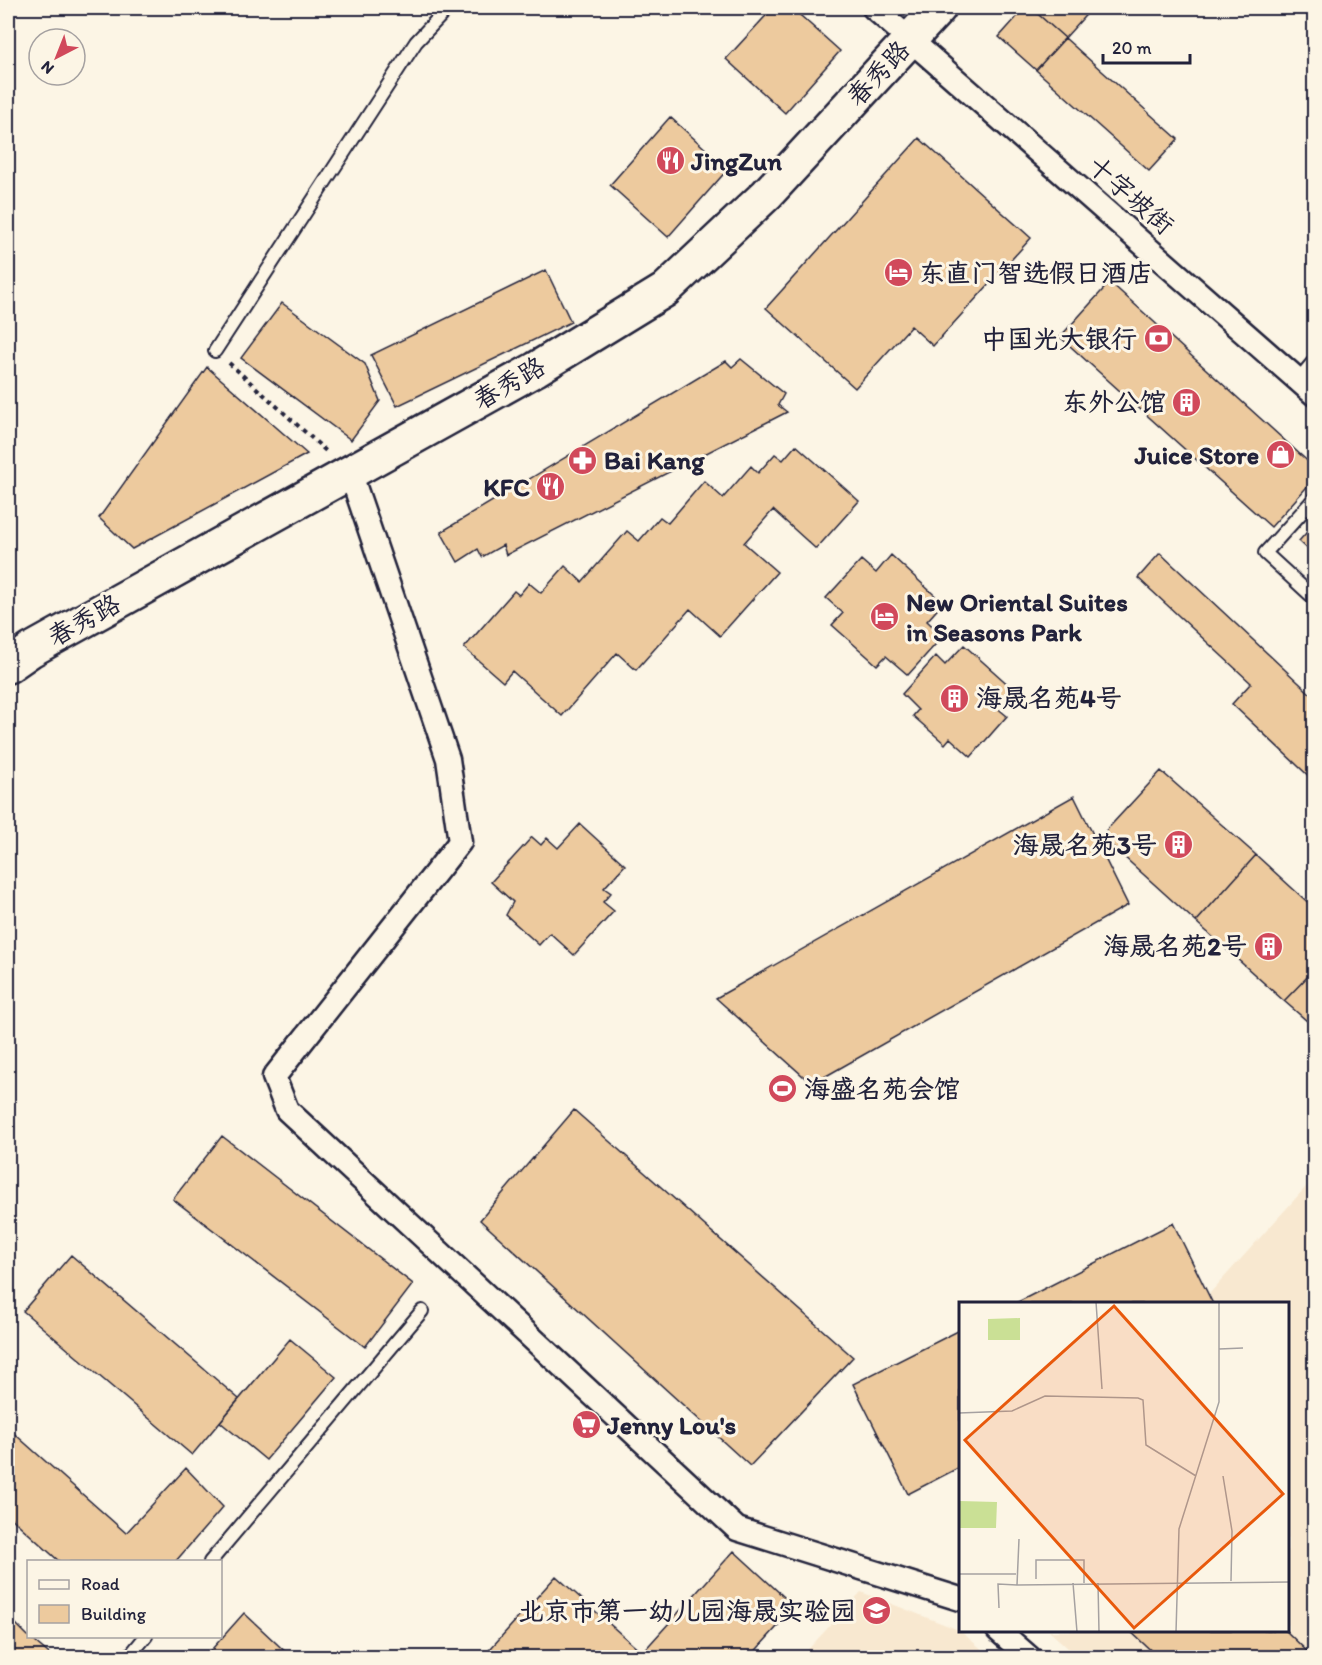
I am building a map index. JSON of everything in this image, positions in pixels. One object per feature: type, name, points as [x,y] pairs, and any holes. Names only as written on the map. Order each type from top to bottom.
[{"type":"street","name":"十字坡街","points":[[874,8],[1306,387]]},
{"type":"street","name":"春秀路","points":[[8,666],[31,650],[536,369],[665,290],[767,194],[939,8]]},
{"type":"street","points":[[350,472],[448,759],[460,842],[274,1077],[287,1110],[737,1529],[959,1599]]},
{"type":"street","points":[[1000,1632],[1030,1658]]},
{"type":"lane","points":[[215,351],[416,42],[448,8]]},
{"type":"lane","points":[[1306,387],[1314,361]]},
{"type":"lane","points":[[1314,499],[1265,553],[1314,598]]},
{"type":"lane","points":[[212,1560],[422,1311]]},
{"type":"lane","points":[[128,1658],[144,1638]]},
{"type":"path","points":[[215,351],[350,472]]},
{"type":"shaded area","points":[[1314,1178],[1314,1657],[1078,1657],[1050,1632],[1289,1632],[1289,1302],[1202,1302]]},
{"type":"shaded area","name":"北京市第一幼儿园海晟实验园","points":[[861,1592],[959,1630],[991,1657],[801,1657]]},
{"type":"building","points":[[773,8],[792,8],[840,51],[785,113],[726,59]]},
{"type":"building","points":[[1025,8],[1031,8],[1065,38],[1036,70],[999,37]]},
{"type":"building","points":[[1031,8],[1092,8],[1065,38]]},
{"type":"building","points":[[1065,38],[1178,139],[1149,171],[1036,70]]},
{"type":"building","points":[[670,117],[728,169],[668,237],[610,185]]},
{"type":"building","name":"东直门智选假日酒店","points":[[919,138],[1031,238],[933,346],[911,326],[855,388],[766,308]]},
{"type":"building","points":[[546,270],[571,322],[397,406],[371,355]]},
{"type":"building","name":"东外公馆","points":[[1110,282],[1314,467],[1314,479],[1271,527],[1060,337]]},
{"type":"building","points":[[282,303],[365,364],[380,401],[351,440],[241,358]]},
{"type":"building","points":[[741,359],[784,394],[778,405],[787,412],[506,555],[503,545],[482,557],[478,549],[458,562],[441,532],[726,361],[732,367]]},
{"type":"building","points":[[207,367],[307,454],[132,549],[99,518]]},
{"type":"building","points":[[796,445],[859,501],[816,549],[773,510],[744,543],[777,572],[720,636],[690,609],[636,670],[617,653],[562,716],[512,671],[503,682],[464,648],[514,591],[519,595],[529,583],[541,593],[565,566],[582,582],[627,531],[639,541],[660,517],[668,523],[704,481],[723,498],[751,466],[758,473],[775,454],[783,460]]},
{"type":"building","points":[[1314,524],[1314,555],[1299,541]]},
{"type":"building","points":[[1160,553],[1314,697],[1314,781],[1232,704],[1251,683],[1138,578]]},
{"type":"building","name":"New Oriental Suites in Seasons Park","points":[[891,555],[943,603],[927,621],[943,636],[908,675],[886,656],[877,665],[832,625],[843,613],[826,598],[861,560],[876,573]]},
{"type":"building","name":"海晟名苑4号","points":[[964,645],[1012,688],[996,707],[1007,716],[971,757],[950,738],[945,744],[913,716],[918,710],[902,694],[936,656],[945,665]]},
{"type":"building","name":"海晟名苑3号","points":[[1161,771],[1256,855],[1196,922],[1101,836]]},
{"type":"building","points":[[1074,796],[1128,905],[812,1084],[716,998]]},
{"type":"building","points":[[580,824],[625,865],[604,888],[611,893],[603,902],[614,911],[574,955],[550,933],[539,945],[506,915],[513,902],[491,882],[532,837],[541,845],[547,838],[558,848]]},
{"type":"building","name":"海晟名苑2号","points":[[1256,855],[1314,908],[1314,970],[1284,1001],[1196,922]]},
{"type":"building","points":[[1314,970],[1314,1027],[1284,1001]]},
{"type":"building","points":[[574,1110],[853,1357],[750,1466],[480,1220]]},
{"type":"building","points":[[222,1136],[413,1284],[365,1347],[173,1199]]},
{"type":"building","points":[[1173,1223],[1212,1302],[1018,1302]]},
{"type":"building","points":[[71,1255],[239,1399],[192,1455],[23,1311]]},
{"type":"building","points":[[959,1331],[959,1468],[908,1494],[853,1384]]},
{"type":"building","points":[[290,1339],[336,1377],[266,1460],[220,1422]]},
{"type":"building","points":[[8,1428],[126,1533],[186,1468],[223,1507],[177,1560],[58,1560],[8,1515]]},
{"type":"building","points":[[734,1551],[795,1607],[749,1658],[482,1658],[556,1576],[642,1653]]},
{"type":"building","points":[[244,1613],[292,1658],[204,1658]]},
{"type":"building","points":[[8,1616],[27,1635],[27,1638],[30,1638],[54,1658],[8,1658]]},
{"type":"building","points":[[1131,1632],[1287,1632],[1314,1658],[1159,1658]]},
{"type":"place","name":"JingZun","points":[[670,161]]},
{"type":"place","name":"东直门智选假日酒店","points":[[898,273]]},
{"type":"place","name":"中国光大银行","points":[[1158,339]]},
{"type":"place","name":"东外公馆","points":[[1187,402]]},
{"type":"place","name":"Juice Store","points":[[1280,455]]},
{"type":"place","name":"Bai Kang","points":[[583,460]]},
{"type":"place","name":"KFC","points":[[551,487]]},
{"type":"place","name":"New Oriental Suites in Seasons Park","points":[[885,617]]},
{"type":"place","name":"海晟名苑4号","points":[[955,698]]},
{"type":"place","name":"海晟名苑3号","points":[[1178,845]]},
{"type":"place","name":"海晟名苑2号","points":[[1268,946]]},
{"type":"place","name":"海盛名苑会馆","points":[[783,1089]]},
{"type":"place","name":"Jenny Lou's","points":[[586,1425]]},
{"type":"place","name":"北京市第一幼儿园海晟实验园","points":[[877,1611]]}]
